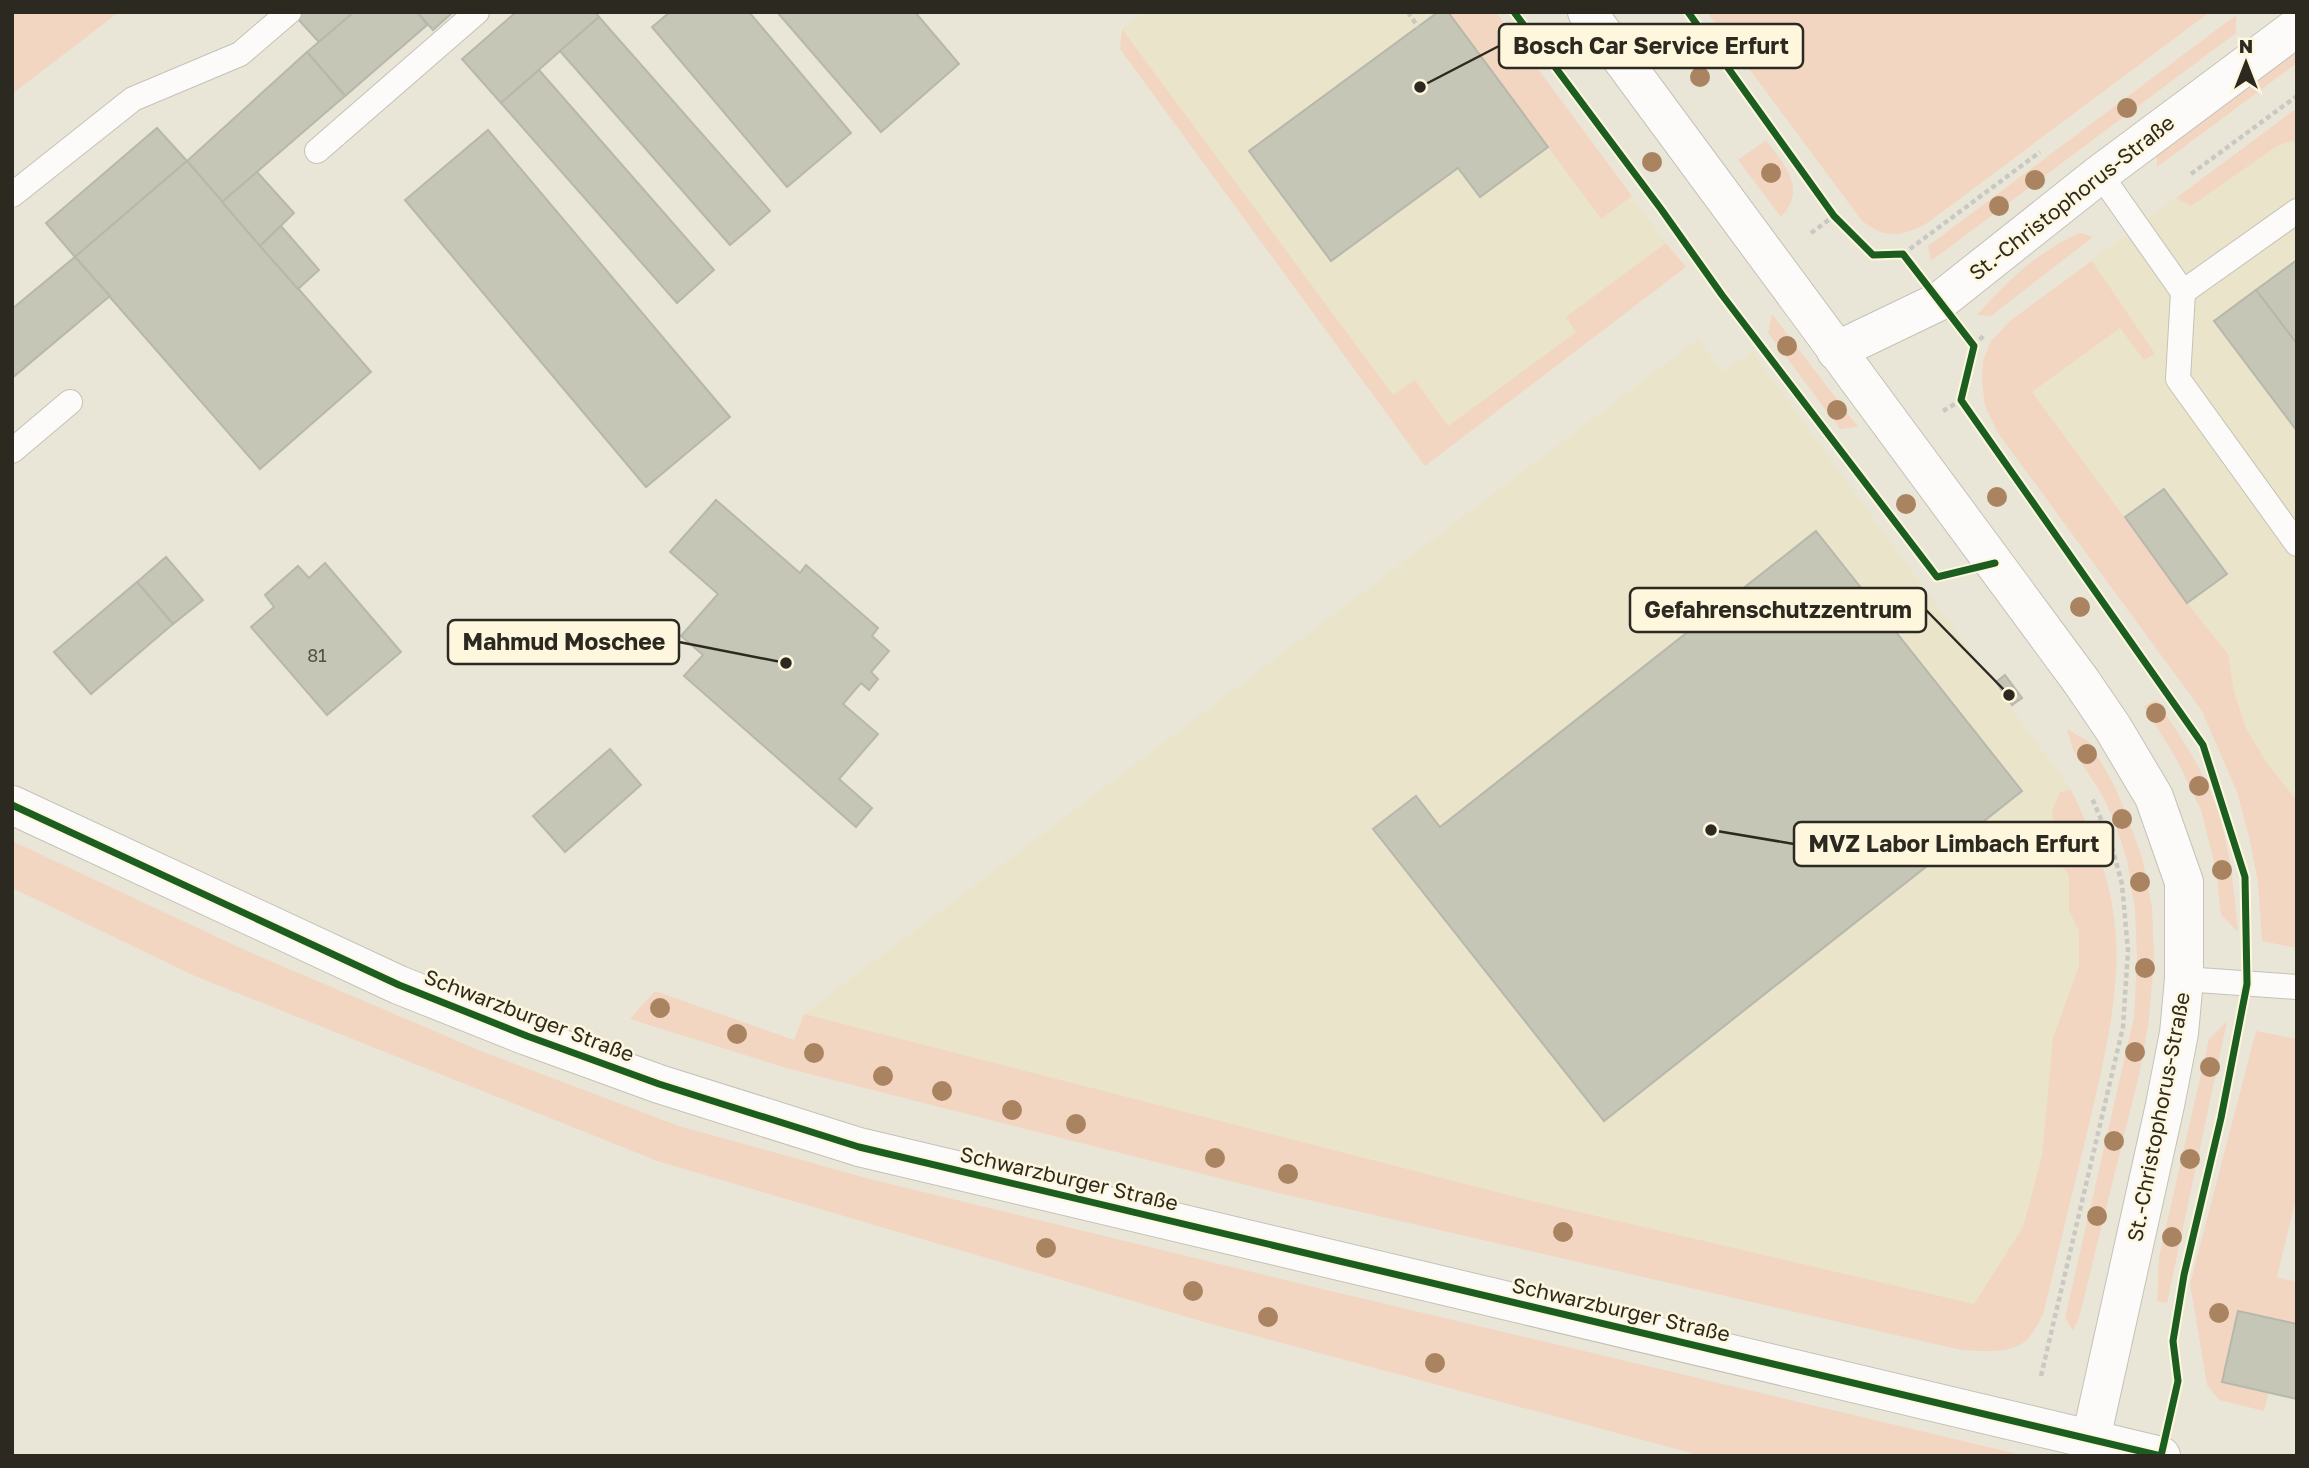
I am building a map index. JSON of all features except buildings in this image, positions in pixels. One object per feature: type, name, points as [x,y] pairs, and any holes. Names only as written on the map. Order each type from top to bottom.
[{"type":"street","name":"St.-Christophorus-Straße","points":[[1587,12],[2081,681],[2154,797],[2184,882],[2184,979],[2179,1033],[2090,1448]]},
{"type":"street","name":"St.-Christophorus-Straße","points":[[1836,351],[1940,301],[2100,174],[2297,27]]},
{"type":"street","name":"Schwarzburger Straße","points":[[12,805],[412,990],[659,1084],[847,1143],[2030,1425],[2090,1448],[2161,1456]]},
{"type":"lane","points":[[12,195],[133,99],[240,54],[289,12]]},
{"type":"lane","points":[[317,151],[477,12]]},
{"type":"lane","points":[[2100,174],[2183,292],[2178,379],[2297,544]]},
{"type":"lane","points":[[2183,292],[2297,211]]},
{"type":"lane","points":[[12,451],[70,402]]},
{"type":"lane","points":[[2184,979],[2297,987]]},
{"type":"path","points":[[1408,12],[1418,27]]},
{"type":"path","points":[[2030,1425],[2123,1027],[2128,951],[2122,884],[2111,844],[2086,788]]},
{"type":"shaded area","points":[[12,12],[119,12],[12,94]]},
{"type":"shaded area","points":[[1144,12],[1448,12],[1600,219],[1632,196],[1666,243],[1567,317],[1577,331],[1448,426],[1415,380],[1393,396],[1122,29]]},
{"type":"shaded area","points":[[1448,12],[1496,12],[1632,196],[1601,219]]},
{"type":"shaded area","points":[[1707,12],[2210,12],[1926,224],[1908,232],[1893,234],[1878,231],[1862,221]]},
{"type":"shaded area","points":[[2236,15],[2236,33],[1931,261],[1928,246]]},
{"type":"shaded area","points":[[1122,29],[1393,395],[1415,380],[1448,426],[1576,332],[1566,317],[1666,243],[1686,267],[1425,466],[1120,49]]},
{"type":"shaded area","points":[[2297,43],[2297,63],[2157,167],[2157,145]]},
{"type":"shaded area","points":[[2297,108],[2297,891],[2282,817],[1998,433],[1985,406],[1982,382],[1983,361],[1991,341],[2011,320]]},
{"type":"shaded area","points":[[2297,108],[2297,143],[2291,141],[2277,146],[2191,206],[2176,198]]},
{"type":"shaded area","points":[[1766,140],[1786,168],[1793,187],[1789,207],[1781,217],[1738,160]]},
{"type":"shaded area","points":[[2080,233],[2093,237],[1991,316],[1977,315],[2024,268],[2051,248]]},
{"type":"shaded area","points":[[2092,261],[2155,354],[2144,360],[2120,328],[2032,392],[2187,603],[2228,654],[2234,692],[2246,728],[2266,762],[2297,801],[2297,948],[2262,941],[2258,882],[2249,837],[2237,792],[2202,711],[1998,433],[1985,406],[1983,361],[1991,341],[2011,320]]},
{"type":"shaded area","points":[[1772,314],[1858,427],[1840,429],[1768,333]]},
{"type":"shaded area","points":[[1698,339],[1724,372],[1752,351],[2071,790],[2060,792],[2058,861],[2070,875],[2069,911],[2079,931],[2079,966],[2053,1038],[2042,1156],[2023,1227],[1974,1304],[1528,1200],[804,1014]]},
{"type":"shaded area","points":[[2156,700],[2197,764],[2218,811],[2231,871],[2238,932],[2221,915],[2216,871],[2201,810],[2177,760],[2144,706]]},
{"type":"shaded area","points":[[2067,729],[2089,742],[2114,785],[2127,816],[2142,857],[2152,907],[2154,959],[2149,1019],[2140,1071],[2079,1318],[2073,1331],[2065,1318],[2134,1017],[2137,960],[2135,909],[2127,860],[2115,822],[2101,793],[2073,750]]},
{"type":"shaded area","points":[[2071,790],[2093,839],[2113,909],[2116,978],[2113,1004],[2099,1083],[2043,1315],[2023,1343],[2001,1350],[1961,1350],[1278,1193],[786,1068],[630,1019],[655,991],[794,1040],[804,1014],[1528,1200],[1974,1304],[2023,1227],[2042,1156],[2053,1038],[2079,966],[2079,931],[2069,911],[2069,875],[2058,861],[2052,810],[2060,792]]},
{"type":"shaded area","points":[[12,841],[247,951],[481,1051],[679,1126],[870,1179],[2026,1456],[1702,1456],[1204,1322],[660,1162],[195,976],[12,888]]},
{"type":"shaded area","points":[[2227,1021],[2167,1303],[2157,1301],[2159,1257],[2209,1039]]},
{"type":"shaded area","points":[[2256,1031],[2297,1039],[2297,1194],[2277,1277],[2297,1282],[2297,1324],[2238,1311],[2222,1381],[2269,1392],[2264,1411],[2219,1400],[2207,1385],[2190,1284]]},
{"type":"cycle path","points":[[1514,12],[1722,295],[1937,577],[1995,563]]},
{"type":"cycle path","points":[[12,805],[399,985],[527,1036],[659,1084],[859,1147],[2161,1456],[2178,1381],[2173,1341],[2184,1275],[2221,1118],[2247,984],[2245,877],[2203,745],[1961,400],[1974,346],[1903,254],[1873,255],[1834,216],[1688,12]]},
{"type":"place","name":"Bosch Car Service Erfurt","points":[[1420,87]]},
{"type":"place","name":"Mahmud Moschee","points":[[786,663]]},
{"type":"place","name":"Gefahrenschutzzentrum","points":[[2009,695]]},
{"type":"place","name":"MVZ Labor Limbach Erfurt","points":[[1711,830]]}]
